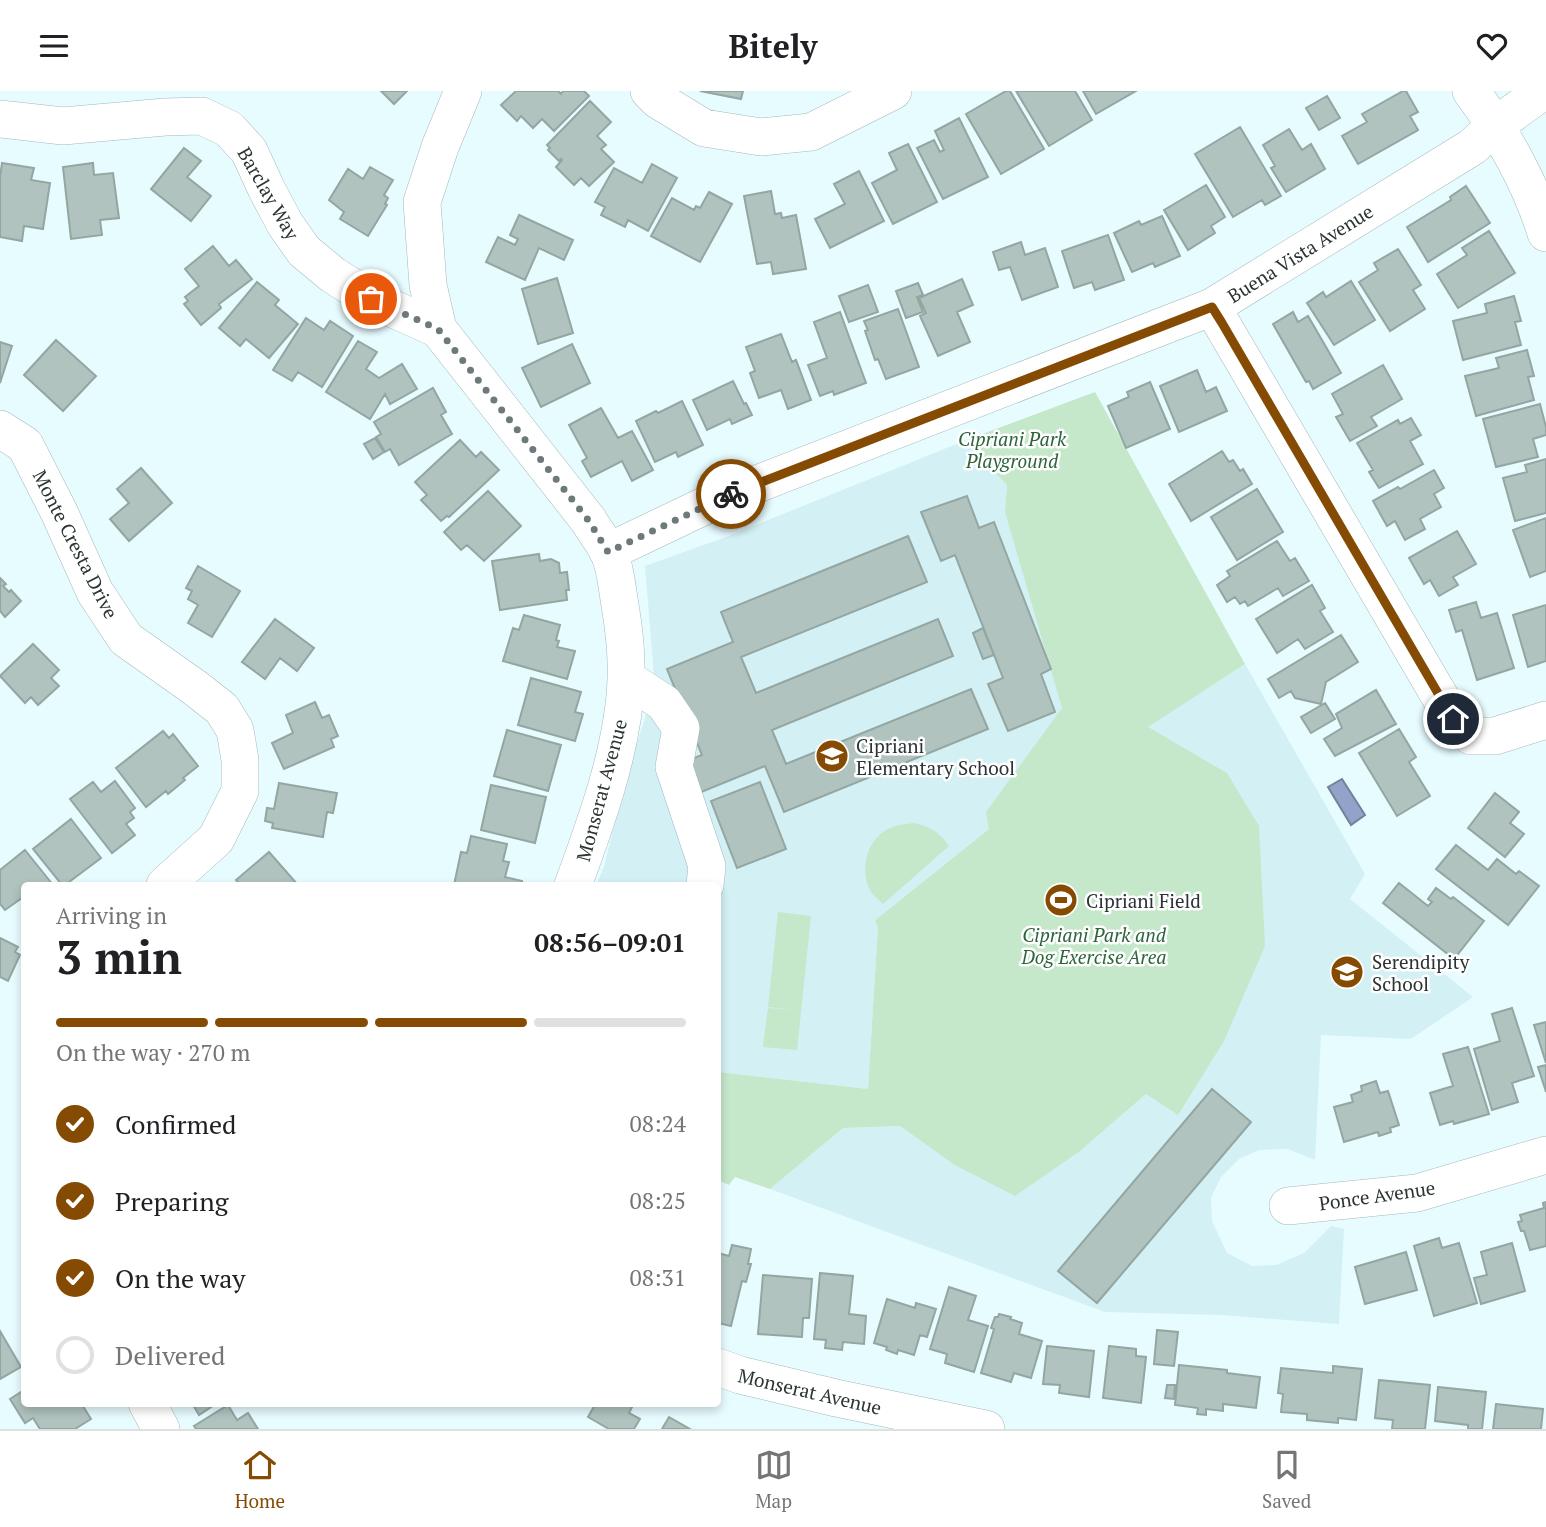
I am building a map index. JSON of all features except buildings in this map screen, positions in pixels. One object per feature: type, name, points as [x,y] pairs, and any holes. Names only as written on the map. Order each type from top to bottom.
[{"type":"street","name":"Monserat Avenue","points":[[463,91],[440,147],[422,202],[428,285],[438,329],[589,521],[608,552],[614,569],[623,624],[626,678],[623,715],[593,831],[574,882]]},
{"type":"street","points":[[649,91],[658,100],[704,128],[761,138],[811,132],[893,91]]},
{"type":"street","points":[[1471,91],[1521,172],[1546,233]]},
{"type":"street","name":"Buena Vista Avenue","points":[[608,552],[721,498],[1212,307],[1472,147],[1494,126],[1542,91]]},
{"type":"street","name":"Barclay Way","points":[[0,119],[63,126],[202,116],[229,129],[249,151],[265,188],[304,251],[333,275],[371,299],[438,329]]},
{"type":"street","points":[[1212,307],[1453,719],[1471,736],[1495,736],[1546,720]]},
{"type":"street","name":"Monte Cresta Drive","points":[[8,445],[59,512],[95,592],[126,639],[222,709],[235,730],[240,760],[240,791],[216,839],[168,882]]},
{"type":"street","points":[[626,678],[664,703],[681,728],[674,767],[707,866],[705,882]]},
{"type":"street","name":"Ponce Avenue","points":[[1288,1206],[1417,1193],[1546,1156]]},
{"type":"street","name":"Monserat Avenue","points":[[721,1368],[836,1398],[986,1429]]},
{"type":"street","points":[[149,1407],[161,1429]]},
{"type":"shaded area","name":"Cipriani Elementary School","points":[[969,439],[974,451],[1007,485],[1005,512],[1050,652],[1062,708],[989,829],[876,921],[878,927],[868,1089],[721,1072],[721,882],[597,882],[604,867],[627,774],[645,718],[654,676],[645,566],[726,537]]},
{"type":"shaded area","name":"Serendipity School","points":[[1245,664],[1365,874],[1350,899],[1473,997],[1411,1039],[1321,1035],[1315,1160],[1288,1149],[1259,1150],[1239,1159],[1221,1177],[1211,1198],[1212,1221],[1227,1253],[1252,1266],[1276,1265],[1304,1253],[1331,1226],[1344,1229],[1339,1324],[1221,1315],[1105,1312],[770,1189],[843,1128],[900,1126],[953,1164],[1080,1151],[1146,1094],[1178,1115],[1227,773],[1147,727]]},
{"type":"green space","name":"Cipriani Park and Dog Exercise Area","points":[[1095,392],[1245,664],[1148,727],[1227,773],[1259,826],[1265,946],[1224,1041],[1178,1115],[1146,1094],[1080,1151],[1015,1196],[953,1164],[900,1126],[843,1128],[770,1189],[735,1177],[729,1185],[721,1181],[721,1072],[868,1089],[878,927],[875,921],[989,829],[986,812],[1062,708],[1005,512],[1007,485],[974,451],[969,439]]},
{"type":"green space","points":[[914,823],[934,831],[949,846],[883,904],[867,884],[865,866],[870,848],[880,834],[888,829]]},
{"type":"green space","points":[[778,912],[811,916],[797,1050],[763,1047],[768,1008],[796,1010],[768,1007]]},
{"type":"water","points":[[1342,779],[1365,815],[1351,825],[1328,787]]},
{"type":"way so far","points":[[371,299],[438,329],[589,521],[608,552],[731,494]]},
{"type":"place","name":"Cipriani Elementary School","points":[[832,756]]},
{"type":"place","name":"Cipriani Field","points":[[1061,900]]},
{"type":"place","name":"Serendipity School","points":[[1347,972]]},
{"type":"route","points":[[731,494],[1212,307],[1453,719]]},
{"type":"park label","name":"Cipriani Park Playground","points":[[1012,449]]}]
